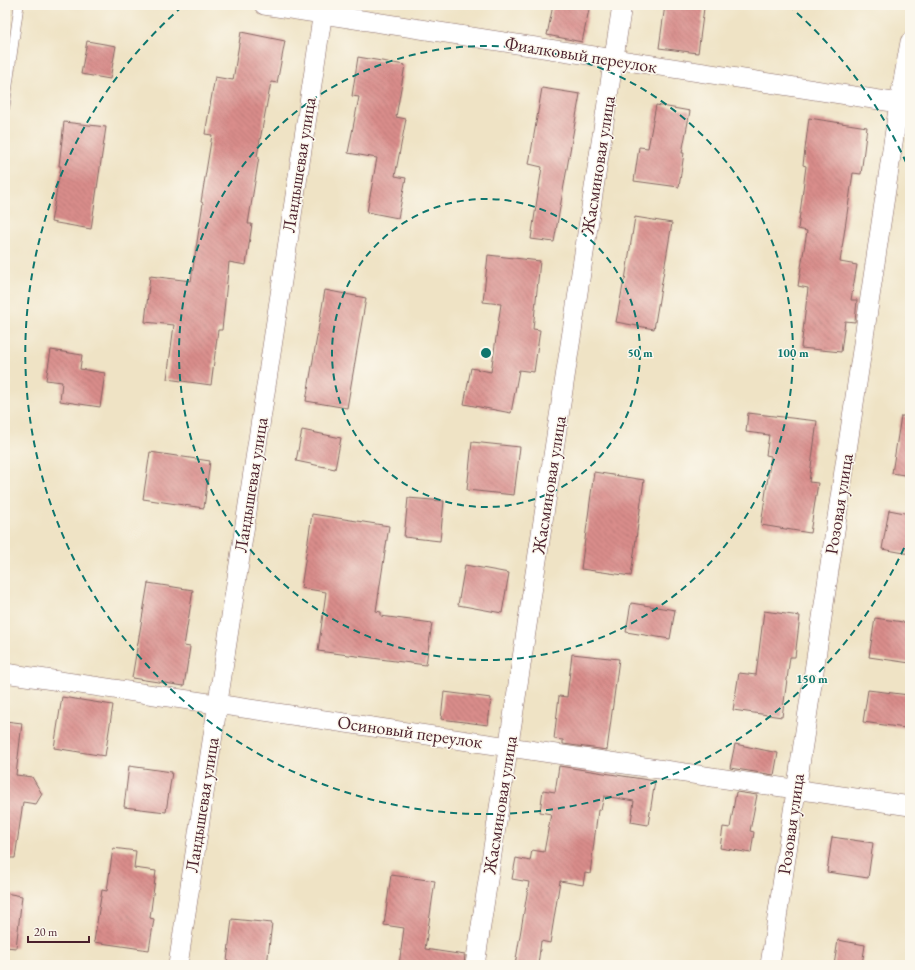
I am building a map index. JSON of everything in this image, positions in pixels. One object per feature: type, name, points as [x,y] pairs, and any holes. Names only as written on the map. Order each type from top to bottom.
[{"type":"street","name":"Фиалковый переулок","points":[[264,5],[323,9],[614,60],[899,103]]},
{"type":"street","name":"Жасминовая улица","points":[[475,965],[622,5]]},
{"type":"street","name":"Ландышевая улица","points":[[178,965],[323,9]]},
{"type":"street","name":"Розовая улица","points":[[770,965],[899,103],[910,42]]},
{"type":"street","name":"Осиновый переулок","points":[[5,673],[910,806]]},
{"type":"lane","points":[[5,107],[19,5]]},
{"type":"building","points":[[553,5],[590,5],[582,42],[547,35]]},
{"type":"building","points":[[665,5],[704,8],[698,53],[659,48]]},
{"type":"building","points":[[241,32],[285,41],[277,83],[271,82],[257,156],[259,157],[248,224],[252,224],[246,265],[229,262],[222,330],[218,330],[211,385],[167,379],[174,325],[145,322],[150,276],[191,281],[203,203],[201,202],[212,135],[205,134],[215,77],[233,80]]},
{"type":"building","points":[[87,41],[116,46],[110,79],[81,74]]},
{"type":"building","points":[[358,57],[405,65],[396,117],[406,119],[395,176],[406,178],[398,218],[367,212],[377,158],[348,153],[359,97],[352,96]]},
{"type":"building","points":[[542,88],[580,94],[554,242],[531,239],[542,167],[529,164]]},
{"type":"building","points":[[656,105],[690,111],[682,153],[684,153],[679,187],[634,181],[639,147],[648,148]]},
{"type":"building","points":[[809,118],[867,127],[861,174],[853,173],[840,262],[857,265],[851,300],[857,300],[855,322],[845,321],[841,352],[801,348],[808,288],[798,286],[807,231],[798,229],[806,166],[803,165]]},
{"type":"building","points":[[64,122],[106,127],[91,229],[51,222],[61,166],[59,166]]},
{"type":"building","points":[[635,217],[672,223],[654,329],[616,322],[625,280]]},
{"type":"building","points":[[488,255],[540,261],[533,329],[540,330],[534,372],[519,370],[511,413],[464,404],[471,368],[491,372],[501,304],[483,302]]},
{"type":"building","points":[[325,290],[366,298],[347,408],[306,401]]},
{"type":"building","points":[[51,350],[82,355],[80,369],[105,373],[100,407],[60,401],[62,382],[46,380]]},
{"type":"building","points":[[748,413],[817,421],[809,482],[818,483],[810,533],[761,525],[771,456],[766,455],[769,435],[746,432]]},
{"type":"building","points":[[901,416],[910,416],[910,476],[892,473]]},
{"type":"building","points":[[302,430],[341,438],[335,469],[296,461]]},
{"type":"building","points":[[472,442],[520,447],[514,495],[467,490]]},
{"type":"building","points":[[150,452],[210,461],[204,508],[143,499]]},
{"type":"building","points":[[594,472],[644,480],[631,576],[581,569]]},
{"type":"building","points":[[408,498],[444,501],[440,541],[404,537]]},
{"type":"building","points":[[889,510],[910,514],[910,554],[882,549]]},
{"type":"building","points":[[312,514],[389,526],[376,611],[381,612],[381,616],[432,623],[426,665],[318,651],[326,592],[301,588]]},
{"type":"building","points":[[465,565],[509,573],[502,613],[458,605]]},
{"type":"building","points":[[148,583],[193,590],[184,646],[190,647],[184,686],[132,678]]},
{"type":"building","points":[[631,603],[675,610],[670,639],[626,632]]},
{"type":"building","points":[[764,611],[800,616],[795,657],[790,657],[782,717],[733,710],[739,673],[756,675]]},
{"type":"building","points":[[875,618],[910,623],[910,663],[869,657]]},
{"type":"building","points":[[572,654],[619,659],[607,750],[563,744],[563,740],[554,739],[559,696],[567,697]]},
{"type":"building","points":[[868,690],[909,695],[905,728],[863,722]]},
{"type":"building","points":[[444,692],[491,698],[488,725],[441,719]]},
{"type":"building","points":[[62,697],[113,705],[105,756],[54,748]]},
{"type":"building","points":[[5,721],[22,723],[16,775],[32,777],[42,794],[36,804],[23,802],[15,858],[5,858]]},
{"type":"building","points":[[735,744],[778,753],[774,775],[730,768]]},
{"type":"building","points":[[129,766],[172,772],[166,812],[124,807]]},
{"type":"building","points":[[559,766],[655,781],[648,825],[631,822],[634,801],[604,796],[601,810],[598,810],[590,874],[585,873],[583,885],[560,881],[550,943],[541,941],[538,965],[515,965],[529,882],[512,879],[516,858],[530,861],[532,850],[544,852],[551,814],[540,812],[543,790],[555,792]]},
{"type":"building","points":[[736,792],[757,795],[750,831],[754,832],[751,853],[720,848],[723,827],[730,828]]},
{"type":"building","points":[[832,837],[873,843],[868,878],[827,872]]},
{"type":"building","points":[[113,848],[136,851],[134,868],[156,871],[150,918],[154,919],[149,950],[94,942],[102,890],[107,891]]},
{"type":"building","points":[[391,875],[435,881],[425,949],[465,955],[464,965],[399,965],[404,928],[384,925]]},
{"type":"building","points":[[5,893],[22,896],[16,948],[5,947]]},
{"type":"building","points":[[232,919],[272,923],[267,965],[227,961]]},
{"type":"building","points":[[838,940],[865,945],[862,965],[834,965]]}]
